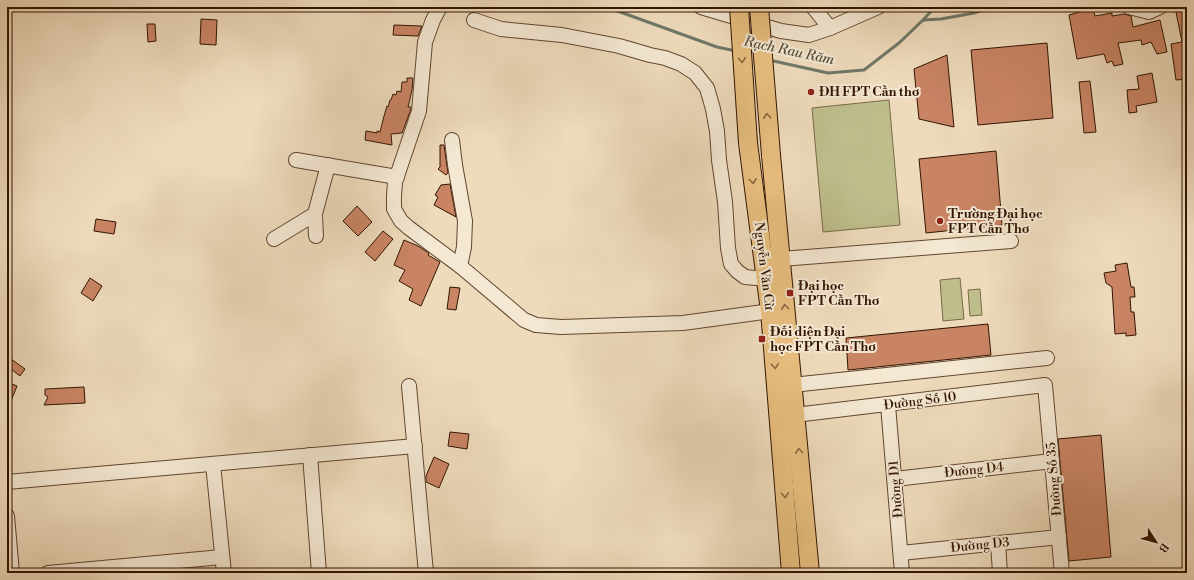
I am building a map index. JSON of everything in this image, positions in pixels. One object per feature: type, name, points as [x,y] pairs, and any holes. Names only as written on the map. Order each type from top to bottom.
[{"type":"main road","name":"Nguyễn Văn Cừ","points":[[738,7],[748,142],[770,311],[810,573]]},
{"type":"main road","name":"Nguyễn Văn Cừ","points":[[759,7],[792,385],[787,416],[791,573]]},
{"type":"street","points":[[440,7],[433,20],[425,42],[419,111],[397,177],[394,196],[394,209],[401,221],[460,266],[530,324],[545,327],[683,323],[770,311]]},
{"type":"street","points":[[701,7],[781,31],[809,35],[830,28],[878,7]]},
{"type":"street","points":[[813,7],[830,28]]},
{"type":"street","points":[[1129,7],[1149,12],[1160,7]]},
{"type":"street","points":[[474,20],[501,29],[562,36],[619,46],[665,58],[681,64],[695,73],[707,88],[713,109],[725,202],[728,248],[732,264],[737,271],[745,277],[766,279]]},
{"type":"street","points":[[452,140],[465,221],[464,248],[460,266]]},
{"type":"street","points":[[296,160],[397,177]]},
{"type":"street","points":[[316,236],[315,214],[328,165]]},
{"type":"street","points":[[274,239],[315,214]]},
{"type":"street","points":[[781,259],[1011,241]]},
{"type":"street","points":[[792,385],[1047,358]]},
{"type":"street","points":[[409,386],[426,573]]},
{"type":"street","name":"Đường Số 10","points":[[787,416],[1045,386]]},
{"type":"street","name":"Đường Số 35","points":[[1045,386],[1062,573]]},
{"type":"street","name":"Đường D1","points":[[888,405],[902,573]]},
{"type":"street","points":[[7,482],[415,446]]},
{"type":"street","points":[[310,455],[319,573]]},
{"type":"street","name":"Đường D4","points":[[895,479],[1052,462]]},
{"type":"street","points":[[213,464],[224,573]]},
{"type":"street","points":[[7,516],[12,573]]},
{"type":"street","name":"Đường D3","points":[[901,553],[1059,537]]},
{"type":"street","points":[[998,543],[1000,573]]},
{"type":"street","points":[[48,573],[222,557]]},
{"type":"green space","points":[[889,100],[900,225],[823,232],[812,108]]},
{"type":"green space","points":[[960,278],[964,319],[943,321],[940,280]]},
{"type":"green space","points":[[980,289],[982,315],[970,316],[968,290]]},
{"type":"building","points":[[1175,7],[1187,7],[1187,79],[1176,80],[1171,44],[1182,42]]},
{"type":"building","points":[[1093,8],[1095,16],[1112,13],[1112,16],[1124,14],[1131,16],[1133,27],[1160,20],[1167,52],[1157,54],[1151,42],[1142,45],[1141,40],[1118,43],[1123,64],[1114,66],[1112,61],[1107,63],[1104,54],[1077,59],[1069,15]]},
{"type":"building","points":[[201,19],[217,20],[216,45],[200,44]]},
{"type":"building","points":[[147,24],[155,24],[156,41],[148,42]]},
{"type":"building","points":[[394,25],[422,26],[418,36],[393,35]]},
{"type":"building","points":[[1047,43],[1053,118],[978,125],[971,50]]},
{"type":"building","points":[[947,55],[954,127],[919,119],[914,69]]},
{"type":"building","points":[[1152,73],[1157,102],[1136,106],[1137,112],[1129,113],[1127,90],[1139,89],[1137,76]]},
{"type":"building","points":[[407,78],[413,78],[408,107],[411,107],[411,109],[402,133],[391,134],[392,145],[365,140],[366,131],[377,133],[377,131],[380,132],[387,106],[388,107],[393,94],[396,95],[397,91],[401,92],[402,82],[407,82]]},
{"type":"building","points":[[1090,81],[1096,132],[1084,133],[1079,82]]},
{"type":"building","points":[[440,145],[444,145],[448,173],[446,175],[438,169],[440,167]]},
{"type":"building","points":[[996,151],[1002,225],[926,233],[919,159]]},
{"type":"building","points":[[450,184],[456,217],[434,205],[438,197],[435,195],[441,185]]},
{"type":"building","points":[[357,206],[372,222],[358,236],[343,221]]},
{"type":"building","points":[[96,219],[116,222],[114,234],[94,231]]},
{"type":"building","points":[[383,231],[393,239],[375,261],[365,252]]},
{"type":"building","points":[[404,240],[418,246],[429,253],[428,255],[440,262],[421,306],[409,300],[413,289],[399,281],[405,270],[394,265]]},
{"type":"building","points":[[1127,263],[1131,287],[1134,287],[1135,297],[1130,297],[1131,312],[1134,312],[1136,335],[1126,336],[1126,333],[1115,334],[1112,287],[1106,283],[1104,273],[1116,271],[1115,265]]},
{"type":"building","points":[[90,278],[102,286],[93,301],[81,293]]},
{"type":"building","points":[[450,287],[460,288],[456,310],[447,309]]},
{"type":"building","points":[[988,324],[991,355],[848,370],[846,338]]},
{"type":"building","points":[[7,356],[25,369],[20,376],[7,366]]},
{"type":"building","points":[[7,382],[17,386],[7,411]]},
{"type":"building","points":[[84,387],[85,403],[44,405],[48,397],[45,395],[45,389]]},
{"type":"building","points":[[450,432],[469,434],[467,449],[448,446]]},
{"type":"building","points":[[1101,435],[1111,557],[1069,561],[1058,439]]},
{"type":"building","points":[[434,457],[449,464],[439,488],[426,482],[426,476]]},
{"type":"waterway","name":"Rạch Rau Răm","points":[[594,7],[612,9],[717,47],[736,51]]},
{"type":"waterway","points":[[923,20],[935,7]]},
{"type":"waterway","name":"Rạch Rau Răm","points":[[769,60],[828,73],[864,70],[899,43],[923,20],[941,19],[974,13],[991,7]]},
{"type":"place","name":"ĐH FPT Cần thơ","points":[[811,92]]},
{"type":"place","name":"Trường Đại học FPT Cần Thơ","points":[[940,221]]},
{"type":"place","name":"Đại học FPT Cần Thơ","points":[[790,293]]},
{"type":"place","name":"Đối diện Đại học FPT Cần Thơ","points":[[762,339]]}]
